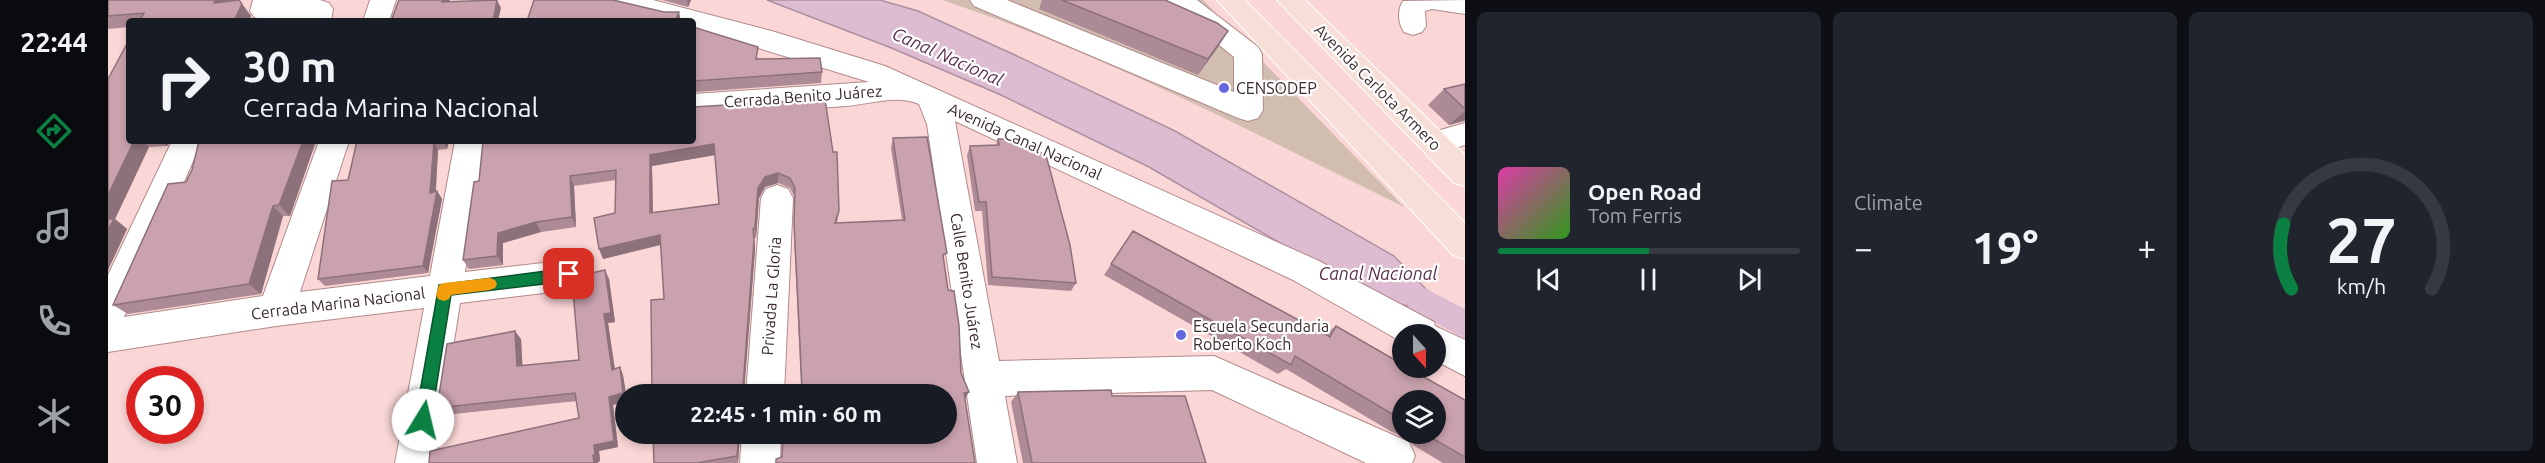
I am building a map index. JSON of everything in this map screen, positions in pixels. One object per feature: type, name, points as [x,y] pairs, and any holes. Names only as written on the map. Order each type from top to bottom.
[{"type":"main road","points":[[1230,0],[1465,245]]},
{"type":"main road","name":"Avenida Carlota Armero","points":[[1290,0],[1465,174]]},
{"type":"street","points":[[266,0],[263,11],[320,9],[318,18]]},
{"type":"street","points":[[377,18],[383,0]]},
{"type":"street","name":"Avenida Canal Nacional","points":[[608,0],[643,6],[687,18]]},
{"type":"street","points":[[983,0],[1248,110],[1248,54],[1180,0]]},
{"type":"street","points":[[1413,26],[1412,7],[1430,0],[1465,5]]},
{"type":"street","name":"Avenida Canal Nacional","points":[[696,20],[875,73],[993,125],[1305,270],[1403,324]]},
{"type":"street","points":[[696,39],[765,39]]},
{"type":"street","name":"Cerrada Benito Juárez","points":[[696,105],[848,95],[885,90],[923,95]]},
{"type":"street","name":"Calle Benito Juárez","points":[[923,95],[942,124],[997,463]]},
{"type":"street","points":[[1434,143],[1465,134]]},
{"type":"street","points":[[108,313],[186,144]]},
{"type":"street","points":[[276,310],[333,144]]},
{"type":"street","points":[[415,463],[469,144]]},
{"type":"street","name":"Privada La Gloria","points":[[766,384],[777,198]]},
{"type":"street","name":"Cerrada Marina Nacional","points":[[108,336],[276,310],[569,274]]},
{"type":"street","points":[[1446,348],[1465,359]]},
{"type":"street","points":[[983,377],[1007,379],[1214,373],[1395,456]]},
{"type":"street","points":[[760,463],[761,444]]},
{"type":"shaded area","name":"CENSODEP","points":[[942,0],[1203,0],[1404,207],[1119,69],[1002,21]]},
{"type":"water","name":"Canal Nacional","points":[[767,0],[880,0],[918,11],[1015,55],[1175,131],[1394,256],[1454,318],[1373,297],[1149,167],[1001,95],[889,47]]},
{"type":"building","points":[[108,0],[216,0],[214,3],[239,0],[242,4],[235,18],[141,18],[144,13],[108,16]]},
{"type":"building","points":[[399,0],[443,0],[442,2],[497,0],[494,18],[392,18]]},
{"type":"building","points":[[534,0],[613,0],[664,12],[679,12],[676,18],[528,18]]},
{"type":"building","points":[[1062,0],[1165,0],[1217,23],[1228,31],[1208,59]]},
{"type":"building","points":[[696,28],[758,47],[756,59],[820,58],[822,72],[696,81]]},
{"type":"building","points":[[126,46],[126,144],[133,144],[108,195],[108,79]]},
{"type":"building","points":[[1465,84],[1465,109],[1444,89]]},
{"type":"building","points":[[825,99],[833,152],[837,152],[839,211],[835,223],[905,220],[893,138],[927,137],[947,253],[943,255],[948,290],[954,291],[959,325],[961,373],[969,392],[964,393],[975,463],[776,463],[776,459],[782,457],[783,444],[957,444],[957,384],[802,384],[794,223],[795,188],[790,178],[778,173],[765,177],[758,188],[755,228],[753,229],[743,384],[652,384],[651,300],[664,299],[660,235],[599,249],[594,218],[615,213],[616,170],[570,176],[572,217],[536,222],[498,233],[497,256],[463,260],[474,182],[479,181],[483,144],[696,144],[696,107]],"holes":[[[714,144],[719,204],[650,213],[650,155]]]},
{"type":"building","points":[[998,139],[1011,139],[1046,155],[1070,245],[1076,283],[992,277],[986,202],[979,202],[970,146],[999,145]]},
{"type":"building","points":[[198,144],[302,144],[279,205],[273,206],[249,284],[113,305],[168,184],[186,182],[192,170]]},
{"type":"building","points":[[356,144],[434,144],[430,193],[437,191],[423,266],[318,279],[332,181],[348,180]]},
{"type":"building","points":[[108,219],[114,219],[108,230]]},
{"type":"building","points":[[1133,231],[1330,337],[1336,326],[1392,358],[1392,378],[1426,378],[1465,400],[1465,457],[1442,444],[1446,444],[1446,390],[1392,390],[1392,414],[1295,356],[1291,365],[1111,264]]},
{"type":"building","points":[[605,270],[611,313],[604,314],[612,370],[620,367],[622,384],[615,384],[615,395],[609,397],[614,441],[594,445],[594,463],[429,463],[430,451],[579,418],[575,393],[437,408],[447,344],[515,331],[517,366],[579,360],[572,280]]},
{"type":"building","points":[[1111,390],[1112,396],[1185,396],[1206,463],[1032,463],[1018,392]]},
{"type":"building","points":[[653,444],[738,444],[737,456],[697,463],[654,463]]},
{"type":"waterway","name":"Canal Nacional","points":[[1420,299],[1465,325]]},
{"type":"slow traffic","points":[[444,295],[444,290],[490,284]]},
{"type":"place","name":"CENSODEP","points":[[1224,88]]},
{"type":"place","name":"Escuela Secundaria Roberto Koch","points":[[1181,335]]},
{"type":"route","points":[[423,420],[444,290],[569,274]]}]
